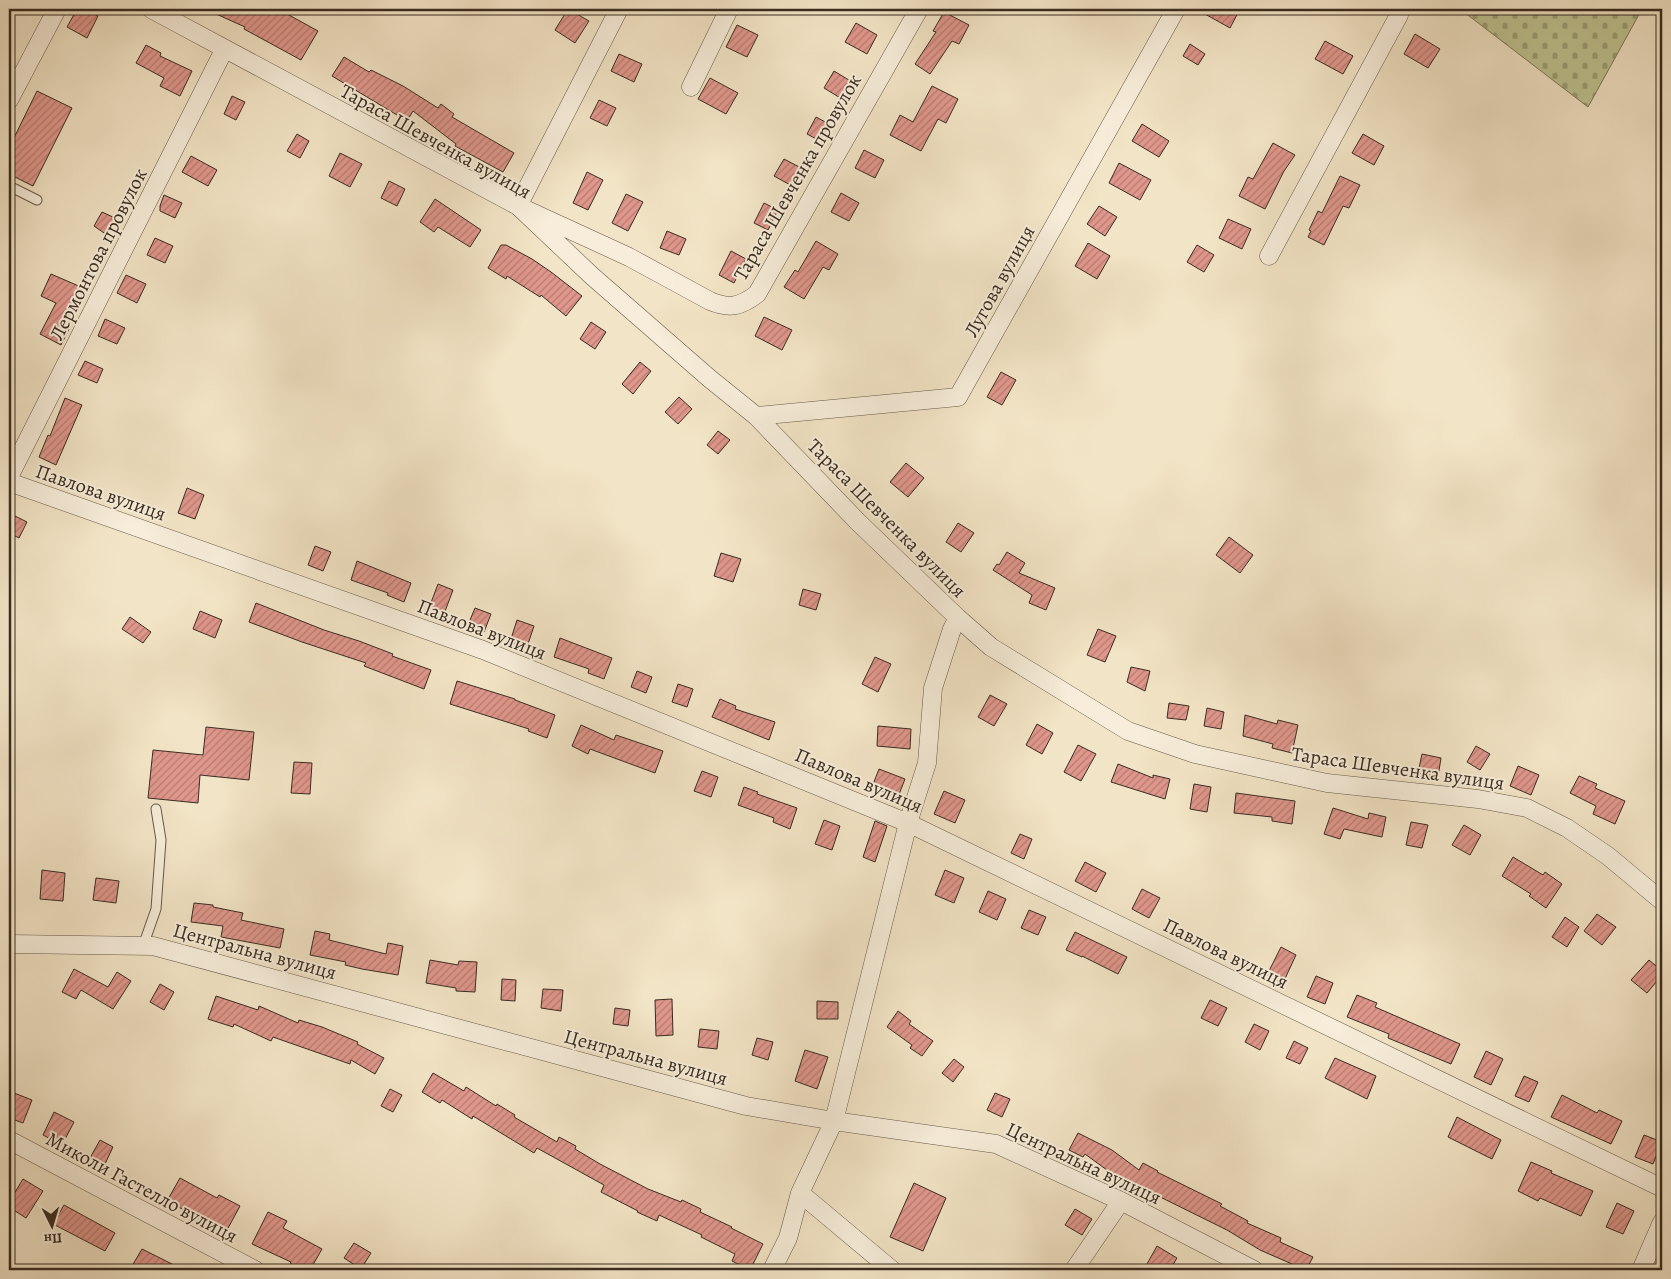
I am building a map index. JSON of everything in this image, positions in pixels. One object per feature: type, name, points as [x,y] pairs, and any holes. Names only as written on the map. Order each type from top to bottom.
[{"type":"street","points":[[9,100],[57,9]]},
{"type":"street","name":"Тараса Шевченка вулиця","points":[[151,9],[224,50],[518,206],[621,301],[709,378],[756,416],[858,522],[991,647],[1128,731],[1195,754],[1327,783],[1478,799],[1528,808],[1567,828],[1608,856],[1662,902]]},
{"type":"street","points":[[518,206],[619,9]]},
{"type":"street","points":[[691,87],[729,9]]},
{"type":"street","name":"Тараса Шевченка провулок","points":[[518,206],[629,258],[723,307],[738,305],[749,300],[757,294],[919,9]]},
{"type":"street","name":"Лугова вулиця","points":[[756,416],[958,397],[1176,9]]},
{"type":"street","points":[[1269,256],[1399,15],[1400,9]]},
{"type":"street","name":"Лермонтова провулок","points":[[9,477],[224,50]]},
{"type":"street","name":"Павлова вулиця","points":[[9,482],[483,650],[908,823],[1662,1188]]},
{"type":"street","points":[[772,1270],[788,1238],[800,1193],[834,1121],[908,823],[927,763],[933,688],[952,629],[958,618]]},
{"type":"street","name":"Центральна вулиця","points":[[9,944],[153,946],[746,1106],[834,1121],[996,1144],[1121,1202],[1254,1270]]},
{"type":"street","name":"Миколи Гастелло вулиця","points":[[9,1140],[255,1270]]},
{"type":"street","points":[[800,1193],[892,1270]]},
{"type":"street","points":[[1074,1270],[1121,1202]]},
{"type":"street","points":[[1641,1270],[1662,1222]]},
{"type":"lane","points":[[9,186],[37,200]]},
{"type":"lane","points":[[143,946],[156,910],[161,840],[156,809]]},
{"type":"green space","points":[[1460,9],[1642,9],[1588,107]]},
{"type":"building","points":[[77,9],[85,9],[98,16],[87,38],[67,27]]},
{"type":"building","points":[[205,9],[278,9],[318,31],[301,60],[244,29],[245,27]]},
{"type":"building","points":[[568,9],[589,21],[575,43],[555,30]]},
{"type":"building","points":[[1196,9],[1240,9],[1230,28]]},
{"type":"building","points":[[944,12],[969,25],[959,44],[952,41],[930,74],[915,64],[936,32],[933,31]]},
{"type":"building","points":[[856,23],[877,35],[867,54],[845,42]]},
{"type":"building","points":[[737,25],[758,35],[747,57],[726,47]]},
{"type":"building","points":[[1415,34],[1440,49],[1428,68],[1404,54]]},
{"type":"building","points":[[1325,41],[1353,56],[1343,74],[1315,59]]},
{"type":"building","points":[[1190,44],[1205,54],[1198,65],[1183,56]]},
{"type":"building","points":[[146,45],[161,53],[160,56],[192,71],[180,96],[160,86],[164,78],[136,63]]},
{"type":"building","points":[[619,54],[642,64],[634,82],[611,71]]},
{"type":"building","points":[[344,57],[369,72],[371,70],[403,86],[438,108],[441,104],[454,114],[452,117],[514,153],[503,172],[455,146],[456,144],[413,111],[407,121],[332,76]]},
{"type":"building","points":[[834,71],[852,82],[842,99],[824,88]]},
{"type":"building","points":[[710,78],[738,93],[726,114],[698,99]]},
{"type":"building","points":[[932,86],[958,99],[946,123],[938,119],[921,151],[890,135],[900,115],[913,122]]},
{"type":"building","points":[[37,91],[72,108],[33,186],[9,174],[9,148]]},
{"type":"building","points":[[232,96],[245,102],[236,120],[224,114]]},
{"type":"building","points":[[599,100],[616,108],[607,126],[590,118]]},
{"type":"building","points":[[816,117],[829,124],[820,141],[807,134]]},
{"type":"building","points":[[1142,124],[1169,141],[1159,157],[1132,141]]},
{"type":"building","points":[[297,134],[309,141],[300,158],[287,151]]},
{"type":"building","points":[[1363,134],[1384,146],[1374,165],[1352,153]]},
{"type":"building","points":[[1273,143],[1295,155],[1284,171],[1265,209],[1239,196],[1248,177],[1253,179]]},
{"type":"building","points":[[864,150],[884,160],[875,178],[855,168]]},
{"type":"building","points":[[340,153],[362,164],[350,187],[329,176]]},
{"type":"building","points":[[191,156],[217,170],[208,186],[182,172]]},
{"type":"building","points":[[784,159],[803,169],[794,187],[774,176]]},
{"type":"building","points":[[1119,163],[1151,180],[1140,200],[1109,183]]},
{"type":"building","points":[[587,172],[603,180],[588,210],[573,203]]},
{"type":"building","points":[[1340,176],[1360,185],[1349,208],[1343,206],[1324,245],[1308,237],[1311,231],[1309,230],[1318,211],[1322,213]]},
{"type":"building","points":[[389,181],[405,189],[397,206],[381,198]]},
{"type":"building","points":[[841,193],[859,203],[849,221],[831,212]]},
{"type":"building","points":[[626,194],[643,202],[628,231],[612,223]]},
{"type":"building","points":[[164,195],[182,203],[175,218],[160,211]]},
{"type":"building","points":[[435,199],[481,230],[470,247],[438,227],[434,232],[420,222]]},
{"type":"building","points":[[764,203],[778,210],[768,230],[754,223]]},
{"type":"building","points":[[1099,206],[1117,217],[1105,236],[1087,224]]},
{"type":"building","points":[[102,212],[117,219],[107,235],[94,226]]},
{"type":"building","points":[[1228,219],[1251,229],[1242,249],[1219,238]]},
{"type":"building","points":[[667,231],[686,239],[679,255],[660,248]]},
{"type":"building","points":[[155,238],[173,246],[165,263],[147,255]]},
{"type":"building","points":[[816,241],[838,254],[829,270],[823,267],[804,299],[784,287],[795,270],[798,272]]},
{"type":"building","points":[[1088,243],[1110,256],[1097,279],[1075,266]]},
{"type":"building","points":[[501,245],[506,245],[532,259],[582,296],[566,316],[541,295],[540,297],[507,276],[506,279],[488,268]]},
{"type":"building","points":[[1197,245],[1214,255],[1204,272],[1187,262]]},
{"type":"building","points":[[731,251],[746,259],[734,283],[719,275]]},
{"type":"building","points":[[51,274],[81,287],[64,326],[69,329],[61,345],[40,334],[56,303],[41,296]]},
{"type":"building","points":[[126,275],[146,284],[137,303],[117,293]]},
{"type":"building","points":[[764,317],[792,330],[782,350],[755,336]]},
{"type":"building","points":[[105,319],[125,328],[117,344],[98,336]]},
{"type":"building","points":[[591,322],[606,332],[595,349],[580,339]]},
{"type":"building","points":[[85,361],[103,369],[97,383],[78,375]]},
{"type":"building","points":[[640,362],[651,371],[633,394],[622,384]]},
{"type":"building","points":[[1001,372],[1016,380],[1002,405],[987,397]]},
{"type":"building","points":[[679,397],[692,409],[678,424],[665,412]]},
{"type":"building","points":[[65,398],[82,405],[56,465],[39,457],[48,435],[50,436]]},
{"type":"building","points":[[718,431],[730,440],[718,454],[707,445]]},
{"type":"building","points":[[906,463],[924,478],[908,497],[890,482]]},
{"type":"building","points":[[187,488],[204,495],[195,519],[178,513]]},
{"type":"building","points":[[9,513],[27,522],[19,538],[9,533]]},
{"type":"building","points":[[958,523],[974,533],[961,552],[946,542]]},
{"type":"building","points":[[1229,537],[1253,555],[1240,573],[1216,555]]},
{"type":"building","points":[[315,546],[331,552],[323,571],[308,565]]},
{"type":"building","points":[[1007,552],[1025,563],[1019,573],[1055,588],[1046,610],[1029,603],[1032,595],[993,570],[997,564],[999,565]]},
{"type":"building","points":[[721,553],[741,559],[733,582],[714,576]]},
{"type":"building","points":[[357,561],[411,583],[404,602],[387,595],[388,593],[351,580]]},
{"type":"building","points":[[438,584],[453,590],[444,614],[429,608]]},
{"type":"building","points":[[803,589],[821,594],[816,610],[799,605]]},
{"type":"building","points":[[256,603],[431,670],[424,689],[364,666],[366,663],[249,622]]},
{"type":"building","points":[[475,608],[491,614],[484,632],[468,625]]},
{"type":"building","points":[[200,611],[222,620],[215,638],[193,629]]},
{"type":"building","points":[[130,617],[151,632],[143,643],[122,629]]},
{"type":"building","points":[[517,620],[534,626],[527,647],[510,642]]},
{"type":"building","points":[[1098,629],[1116,636],[1105,662],[1087,655]]},
{"type":"building","points":[[560,638],[612,658],[604,679],[588,673],[589,669],[554,657]]},
{"type":"building","points":[[875,657],[891,664],[878,692],[862,684]]},
{"type":"building","points":[[1131,667],[1150,671],[1145,691],[1127,682]]},
{"type":"building","points":[[637,671],[652,677],[646,693],[631,687]]},
{"type":"building","points":[[457,681],[515,699],[555,715],[547,738],[528,731],[529,729],[450,704]]},
{"type":"building","points":[[678,684],[693,689],[687,707],[672,702]]},
{"type":"building","points":[[990,695],[1007,704],[994,726],[978,717]]},
{"type":"building","points":[[720,699],[736,706],[735,709],[775,722],[769,740],[712,717]]},
{"type":"building","points":[[1169,703],[1189,706],[1186,720],[1167,718]]},
{"type":"building","points":[[1207,708],[1224,712],[1221,729],[1204,726]]},
{"type":"building","points":[[1245,715],[1277,724],[1278,720],[1298,725],[1292,753],[1272,748],[1273,744],[1243,736]]},
{"type":"building","points":[[1037,724],[1053,733],[1042,754],[1026,745]]},
{"type":"building","points":[[581,725],[614,740],[616,735],[663,751],[655,773],[590,749],[588,754],[572,746]]},
{"type":"building","points":[[878,726],[911,729],[910,749],[877,746]]},
{"type":"building","points":[[206,727],[254,732],[249,780],[200,775],[198,803],[148,798],[153,750],[203,755]]},
{"type":"building","points":[[1078,745],[1096,754],[1081,781],[1064,772]]},
{"type":"building","points":[[1476,746],[1490,754],[1480,770],[1467,762]]},
{"type":"building","points":[[1422,754],[1441,758],[1438,777],[1418,773]]},
{"type":"building","points":[[294,762],[312,763],[310,794],[291,793]]},
{"type":"building","points":[[1118,764],[1153,778],[1153,775],[1170,779],[1165,799],[1111,782]]},
{"type":"building","points":[[1518,766],[1539,775],[1531,795],[1510,786]]},
{"type":"building","points":[[879,769],[905,779],[898,797],[872,787]]},
{"type":"building","points":[[702,771],[718,777],[711,797],[694,791]]},
{"type":"building","points":[[1579,776],[1597,784],[1595,788],[1625,801],[1615,824],[1593,814],[1596,806],[1570,793]]},
{"type":"building","points":[[1194,784],[1211,787],[1207,812],[1190,809]]},
{"type":"building","points":[[744,787],[758,792],[757,794],[797,808],[790,829],[773,822],[774,818],[738,805]]},
{"type":"building","points":[[944,791],[965,800],[955,823],[934,814]]},
{"type":"building","points":[[1236,793],[1295,801],[1292,824],[1272,821],[1272,817],[1234,813]]},
{"type":"building","points":[[1333,808],[1368,819],[1369,813],[1386,817],[1382,837],[1344,829],[1340,839],[1324,834]]},
{"type":"building","points":[[824,820],[840,826],[832,850],[815,844]]},
{"type":"building","points":[[875,821],[887,826],[875,862],[863,857]]},
{"type":"building","points":[[1411,822],[1428,825],[1422,848],[1406,845]]},
{"type":"building","points":[[1464,825],[1481,835],[1470,855],[1452,845]]},
{"type":"building","points":[[1020,834],[1032,839],[1024,859],[1011,853]]},
{"type":"building","points":[[1513,857],[1543,875],[1545,872],[1562,884],[1546,908],[1529,896],[1531,894],[1502,876]]},
{"type":"building","points":[[1085,862],[1106,873],[1096,892],[1075,881]]},
{"type":"building","points":[[42,870],[65,873],[63,901],[40,899]]},
{"type":"building","points":[[945,870],[964,878],[954,903],[935,895]]},
{"type":"building","points":[[96,878],[119,881],[116,903],[93,900]]},
{"type":"building","points":[[1142,889],[1160,898],[1149,918],[1132,909]]},
{"type":"building","points":[[988,891],[1006,899],[997,920],[979,912]]},
{"type":"building","points":[[194,903],[213,905],[213,907],[243,913],[241,920],[284,929],[280,948],[221,937],[223,926],[191,922]]},
{"type":"building","points":[[1029,910],[1046,917],[1038,935],[1021,928]]},
{"type":"building","points":[[1597,914],[1616,927],[1602,945],[1584,931]]},
{"type":"building","points":[[1565,917],[1579,927],[1567,947],[1552,937]]},
{"type":"building","points":[[315,931],[330,934],[329,940],[386,954],[388,943],[403,946],[398,975],[362,969],[345,965],[346,962],[310,955]]},
{"type":"building","points":[[1075,932],[1127,957],[1118,974],[1066,950]]},
{"type":"building","points":[[1281,947],[1296,955],[1283,983],[1267,975]]},
{"type":"building","points":[[430,960],[458,965],[459,961],[477,962],[475,992],[456,991],[456,988],[426,983]]},
{"type":"building","points":[[1649,960],[1662,971],[1662,975],[1647,993],[1631,980]]},
{"type":"building","points":[[74,969],[108,987],[117,972],[131,981],[113,1009],[81,990],[76,999],[62,992]]},
{"type":"building","points":[[1316,976],[1333,983],[1325,1004],[1307,997]]},
{"type":"building","points":[[502,979],[516,980],[515,1001],[501,1000]]},
{"type":"building","points":[[160,984],[174,992],[164,1010],[150,1002]]},
{"type":"building","points":[[543,989],[563,990],[561,1011],[541,1008]]},
{"type":"building","points":[[1357,995],[1377,1003],[1375,1007],[1460,1044],[1451,1064],[1388,1038],[1389,1034],[1347,1017]]},
{"type":"building","points":[[216,996],[258,1010],[259,1006],[298,1023],[299,1020],[322,1027],[358,1042],[357,1044],[384,1058],[375,1074],[351,1060],[350,1064],[273,1037],[271,1041],[234,1024],[233,1027],[208,1019]]},
{"type":"building","points":[[672,999],[673,1035],[656,1036],[655,1000]]},
{"type":"building","points":[[1210,1000],[1227,1008],[1218,1026],[1201,1018]]},
{"type":"building","points":[[817,1001],[838,1002],[838,1019],[817,1019]]},
{"type":"building","points":[[615,1008],[630,1010],[628,1026],[613,1024]]},
{"type":"building","points":[[898,1011],[911,1021],[909,1024],[933,1041],[922,1056],[910,1048],[912,1045],[887,1027]]},
{"type":"building","points":[[1254,1024],[1269,1031],[1260,1050],[1245,1042]]},
{"type":"building","points":[[700,1029],[719,1031],[717,1049],[698,1047]]},
{"type":"building","points":[[757,1038],[773,1042],[768,1060],[752,1055]]},
{"type":"building","points":[[1294,1041],[1308,1048],[1300,1064],[1286,1058]]},
{"type":"building","points":[[805,1050],[828,1057],[817,1089],[795,1081]]},
{"type":"building","points":[[1486,1051],[1503,1059],[1491,1085],[1474,1077]]},
{"type":"building","points":[[1335,1058],[1376,1076],[1367,1099],[1325,1078]]},
{"type":"building","points":[[954,1059],[964,1067],[953,1082],[942,1073]]},
{"type":"building","points":[[433,1073],[464,1091],[466,1087],[496,1106],[497,1104],[515,1115],[514,1117],[557,1142],[559,1137],[576,1146],[575,1149],[600,1164],[648,1189],[681,1202],[682,1200],[701,1209],[700,1212],[763,1244],[750,1270],[732,1261],[735,1254],[701,1237],[702,1235],[659,1215],[657,1221],[637,1212],[601,1192],[604,1185],[537,1148],[534,1153],[473,1116],[472,1119],[442,1100],[440,1103],[422,1092]]},
{"type":"building","points":[[1524,1076],[1538,1082],[1529,1102],[1515,1096]]},
{"type":"building","points":[[390,1089],[402,1095],[393,1112],[381,1106]]},
{"type":"building","points":[[9,1091],[32,1100],[23,1123],[9,1118]]},
{"type":"building","points":[[995,1093],[1010,1099],[1002,1117],[987,1110]]},
{"type":"building","points":[[1562,1095],[1597,1113],[1599,1110],[1622,1121],[1611,1144],[1551,1117]]},
{"type":"building","points":[[54,1112],[74,1122],[62,1145],[43,1135]]},
{"type":"building","points":[[1457,1117],[1501,1140],[1492,1159],[1448,1137]]},
{"type":"building","points":[[1078,1133],[1112,1150],[1139,1170],[1143,1163],[1157,1172],[1222,1204],[1220,1206],[1248,1221],[1247,1223],[1281,1238],[1280,1242],[1313,1257],[1306,1270],[1302,1270],[1260,1250],[1227,1230],[1147,1192],[1111,1173],[1085,1154],[1083,1157],[1069,1150]]},
{"type":"building","points":[[1644,1135],[1662,1142],[1653,1164],[1635,1157]]},
{"type":"building","points":[[100,1140],[113,1147],[104,1166],[90,1158]]},
{"type":"building","points":[[1531,1162],[1593,1191],[1581,1216],[1540,1198],[1538,1201],[1518,1191]]},
{"type":"building","points":[[180,1178],[217,1198],[219,1195],[240,1206],[227,1230],[187,1208],[186,1211],[167,1201]]},
{"type":"building","points":[[23,1179],[43,1191],[26,1218],[9,1207],[9,1202]]},
{"type":"building","points":[[914,1183],[946,1198],[923,1251],[890,1237]]},
{"type":"building","points":[[1617,1203],[1634,1211],[1623,1234],[1606,1227]]},
{"type":"building","points":[[64,1205],[115,1233],[105,1251],[53,1224]]},
{"type":"building","points":[[1075,1209],[1092,1219],[1082,1235],[1065,1225]]},
{"type":"building","points":[[268,1212],[287,1221],[283,1228],[322,1249],[310,1270],[302,1270],[291,1262],[252,1244]]},
{"type":"building","points":[[354,1243],[371,1253],[361,1269],[344,1258]]},
{"type":"building","points":[[1157,1246],[1177,1258],[1170,1270],[1157,1270],[1147,1264]]},
{"type":"building","points":[[142,1249],[184,1270],[140,1270],[132,1266]]}]
